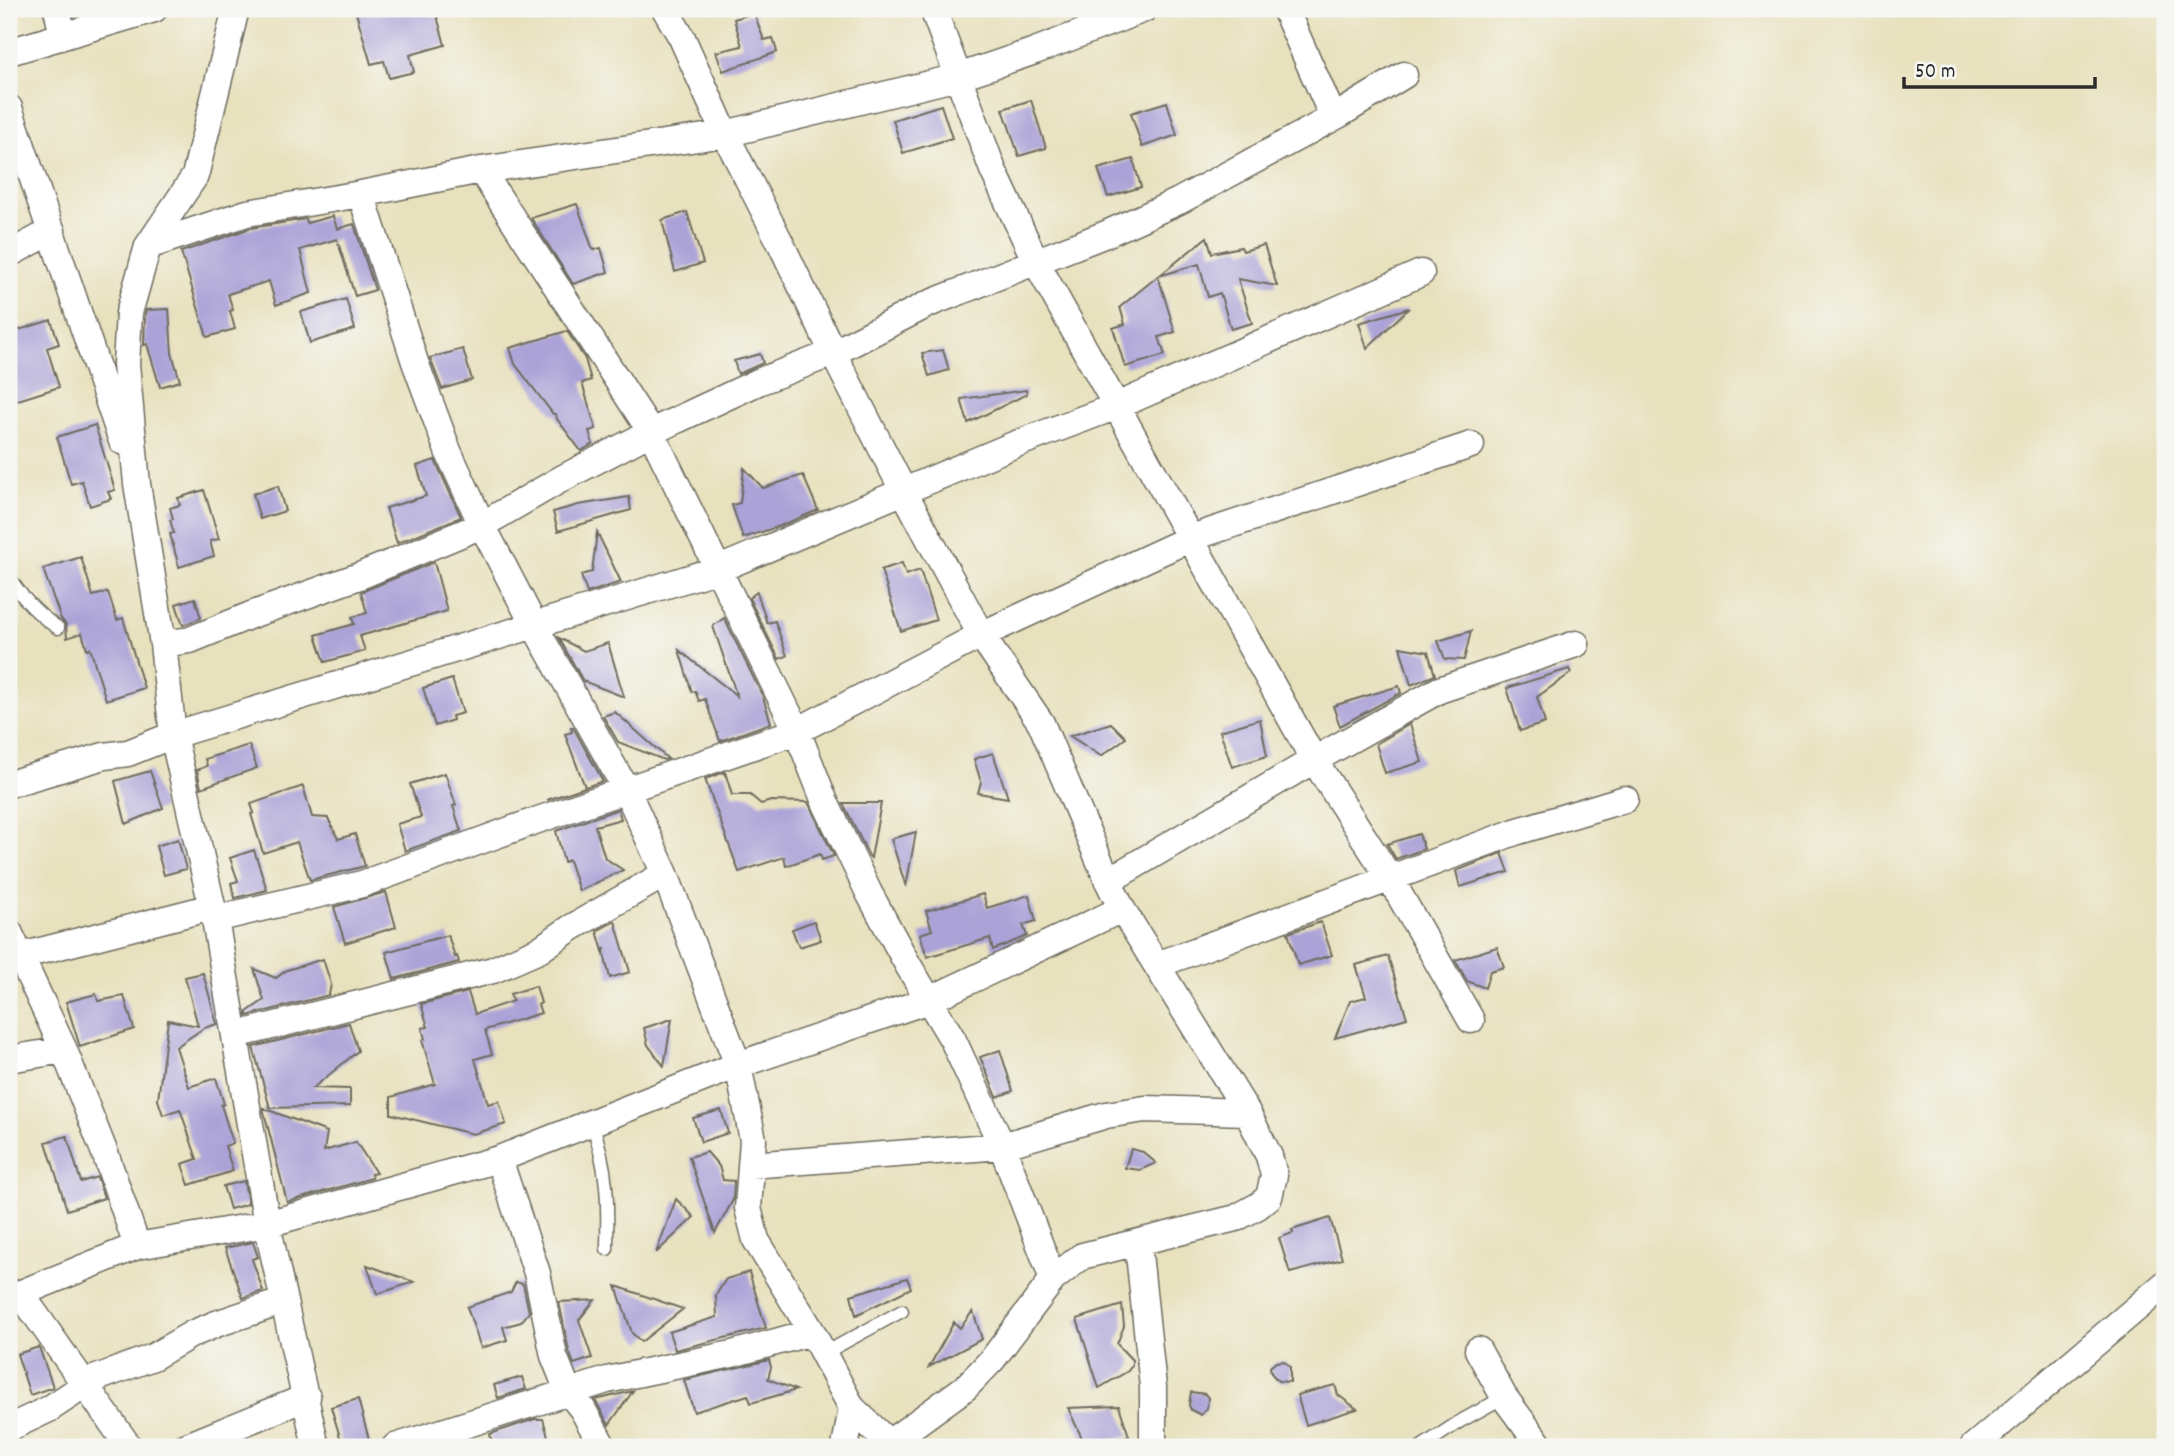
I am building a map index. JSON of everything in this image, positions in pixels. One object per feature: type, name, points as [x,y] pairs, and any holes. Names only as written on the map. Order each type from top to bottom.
[{"type":"street","points":[[57,9],[63,36]]},
{"type":"street","points":[[9,52],[154,9]]},
{"type":"street","points":[[236,9],[195,176],[148,246],[129,313],[126,364],[137,484],[163,644],[173,735],[214,913],[267,1224],[316,1447]]},
{"type":"street","points":[[361,194],[415,362],[448,451],[482,525],[535,627],[627,791],[665,874],[738,1065],[753,1140],[748,1208],[757,1240],[818,1343],[852,1408],[891,1445],[967,1387],[992,1360],[1053,1279],[1082,1256],[1236,1218],[1269,1197],[1275,1175],[1269,1156],[1247,1112],[1122,909],[1041,723],[981,635],[904,492],[725,134],[682,38],[665,9]]},
{"type":"street","points":[[933,9],[993,170],[1035,262],[1314,760],[1391,880],[1471,1020]]},
{"type":"street","points":[[1285,9],[1333,117]]},
{"type":"street","points":[[148,246],[247,213],[481,170],[725,134],[958,77],[1035,51],[1135,10]]},
{"type":"street","points":[[163,644],[190,640],[362,575],[482,525],[650,432],[758,382],[833,353],[928,304],[1106,234],[1179,201],[1404,75]]},
{"type":"street","points":[[9,108],[137,484]]},
{"type":"street","points":[[481,170],[650,432],[797,731],[825,802],[869,893],[953,1040],[1002,1146],[1053,1279]]},
{"type":"street","points":[[9,254],[52,231]]},
{"type":"street","points":[[9,784],[104,756],[128,753],[173,735],[719,569],[1011,446],[1117,406],[1421,273]]},
{"type":"street","points":[[14,958],[214,913],[362,884],[535,821],[627,791],[797,731],[981,635],[1191,538],[1471,445]]},
{"type":"street","points":[[1108,881],[1439,690],[1576,644]]},
{"type":"street","points":[[1157,965],[1515,832],[1625,799]]},
{"type":"street","points":[[236,1035],[493,970],[539,950],[571,928],[665,874]]},
{"type":"street","points":[[129,1447],[15,1296],[137,1246],[267,1224],[499,1159],[738,1065],[929,1000],[1122,909]]},
{"type":"street","points":[[9,932],[14,958],[64,1049],[106,1156],[137,1246]]},
{"type":"street","points":[[9,1059],[64,1049]]},
{"type":"street","points":[[751,1165],[1002,1146],[1106,1115],[1145,1109],[1247,1112]]},
{"type":"street","points":[[499,1159],[537,1273],[554,1356],[568,1391],[583,1410],[603,1447]]},
{"type":"street","points":[[1138,1244],[1153,1387],[1153,1447]]},
{"type":"street","points":[[1973,1447],[2165,1284]]},
{"type":"street","points":[[9,1428],[49,1409],[94,1379],[153,1357],[192,1334],[216,1324],[284,1301]]},
{"type":"street","points":[[395,1447],[607,1380],[733,1354],[818,1343]]},
{"type":"street","points":[[1478,1350],[1504,1397],[1541,1447]]},
{"type":"street","points":[[185,1447],[307,1397]]},
{"type":"street","points":[[845,1447],[852,1408]]},
{"type":"lane","points":[[9,577],[19,593],[40,615],[58,628]]},
{"type":"lane","points":[[592,1123],[603,1155],[608,1199],[607,1248]]},
{"type":"lane","points":[[818,1343],[902,1311]]},
{"type":"lane","points":[[1420,1447],[1504,1397]]},
{"type":"building","points":[[355,9],[435,9],[445,45],[410,55],[414,72],[389,78],[384,61],[371,64]]},
{"type":"building","points":[[754,13],[764,40],[773,38],[777,52],[723,71],[716,52],[742,46],[734,19]]},
{"type":"building","points":[[1031,100],[1046,148],[1019,156],[1003,109]]},
{"type":"building","points":[[1167,102],[1177,135],[1142,147],[1131,113]]},
{"type":"building","points":[[941,105],[952,138],[903,153],[893,120]]},
{"type":"building","points":[[1133,159],[1141,187],[1108,197],[1098,169]]},
{"type":"building","points":[[577,204],[593,250],[601,248],[608,272],[573,284],[531,218]]},
{"type":"building","points":[[687,212],[703,263],[675,272],[662,220]]},
{"type":"building","points":[[333,216],[337,229],[354,224],[375,290],[355,296],[337,239],[300,250],[311,293],[276,305],[269,281],[228,294],[235,329],[207,337],[181,252],[251,228],[306,219],[307,223]]},
{"type":"building","points":[[1207,237],[1212,253],[1241,247],[1243,251],[1264,245],[1277,286],[1238,279],[1252,323],[1231,329],[1220,293],[1208,297],[1199,264],[1159,276]]},
{"type":"building","points":[[1158,276],[1175,332],[1159,337],[1165,355],[1125,367],[1113,328],[1125,324],[1120,307]]},
{"type":"building","points":[[346,299],[355,329],[310,343],[301,312]]},
{"type":"building","points":[[1409,308],[1367,348],[1359,323]]},
{"type":"building","points":[[169,309],[172,353],[180,381],[160,387],[147,344],[144,345],[145,316],[146,310]]},
{"type":"building","points":[[51,320],[59,344],[47,348],[59,387],[9,403],[9,333]]},
{"type":"building","points":[[567,331],[585,359],[591,380],[582,383],[596,429],[589,431],[593,444],[581,451],[556,414],[553,414],[515,364],[510,348]]},
{"type":"building","points":[[463,349],[472,380],[442,389],[430,358]]},
{"type":"building","points":[[943,350],[949,370],[929,376],[922,353]]},
{"type":"building","points":[[760,354],[763,363],[738,374],[734,361]]},
{"type":"building","points":[[1026,390],[1027,394],[968,423],[961,399]]},
{"type":"building","points":[[95,425],[115,490],[108,492],[111,499],[90,506],[82,481],[71,484],[57,437]]},
{"type":"building","points":[[435,460],[461,517],[397,543],[386,508],[426,496],[417,466]]},
{"type":"building","points":[[744,468],[763,488],[803,475],[818,510],[743,538],[732,505],[740,503]]},
{"type":"building","points":[[278,486],[285,511],[260,519],[253,494]]},
{"type":"building","points":[[204,490],[219,539],[210,541],[214,556],[179,567],[170,534],[174,533],[170,508],[180,505],[178,498]]},
{"type":"building","points":[[629,497],[631,510],[558,531],[553,512]]},
{"type":"building","points":[[597,532],[621,582],[587,593],[581,575],[592,572]]},
{"type":"building","points":[[81,557],[93,596],[108,592],[117,620],[123,618],[144,688],[106,700],[90,648],[87,649],[82,633],[67,638],[66,625],[61,619],[43,569]]},
{"type":"building","points":[[434,562],[447,611],[360,636],[365,651],[325,662],[316,635],[354,624],[352,617],[367,613],[361,592]]},
{"type":"building","points":[[902,563],[906,575],[920,570],[936,620],[901,631],[881,570]]},
{"type":"building","points":[[757,592],[767,623],[775,621],[787,656],[779,659],[749,598]]},
{"type":"building","points":[[195,598],[201,618],[183,625],[176,604]]},
{"type":"building","points":[[724,618],[763,697],[771,723],[720,741],[705,699],[699,701],[695,691],[692,692],[679,650],[737,696],[713,626]]},
{"type":"building","points":[[1471,631],[1464,660],[1445,659],[1438,641]]},
{"type":"building","points":[[559,638],[584,651],[608,643],[624,697],[583,681]]},
{"type":"building","points":[[1400,647],[1428,652],[1435,675],[1411,685]]},
{"type":"building","points":[[1569,669],[1571,673],[1537,697],[1545,723],[1520,731],[1507,688]]},
{"type":"building","points":[[452,679],[463,713],[452,716],[453,720],[435,726],[423,688]]},
{"type":"building","points":[[1399,686],[1401,693],[1340,726],[1333,706]]},
{"type":"building","points":[[615,712],[668,759],[664,760],[618,742],[603,716]]},
{"type":"building","points":[[1260,719],[1267,756],[1232,767],[1220,731]]},
{"type":"building","points":[[1111,723],[1126,738],[1101,756],[1070,736]]},
{"type":"building","points":[[1410,724],[1422,762],[1385,773],[1376,744]]},
{"type":"building","points":[[571,727],[603,781],[547,800],[585,787],[565,734],[572,732]]},
{"type":"building","points":[[249,745],[257,768],[201,788],[197,770],[207,766],[205,759]]},
{"type":"building","points":[[993,753],[1008,798],[978,793],[981,782],[974,759]]},
{"type":"building","points":[[150,771],[163,808],[126,824],[115,781]]},
{"type":"building","points":[[725,772],[732,795],[750,795],[761,804],[771,801],[808,802],[834,856],[822,860],[820,854],[786,866],[784,857],[739,872],[705,779]]},
{"type":"building","points":[[445,773],[461,831],[405,851],[397,824],[421,817],[410,784]]},
{"type":"building","points":[[303,786],[312,817],[328,818],[338,839],[355,834],[365,866],[310,880],[297,842],[263,853],[251,814],[254,813],[251,804]]},
{"type":"building","points":[[843,803],[881,803],[871,858],[869,856]]},
{"type":"building","points":[[618,809],[621,819],[595,826],[605,858],[623,870],[579,891],[569,860],[564,862],[556,831]]},
{"type":"building","points":[[916,832],[906,887],[891,839]]},
{"type":"building","points":[[1419,834],[1424,849],[1396,859],[1387,844]]},
{"type":"building","points":[[178,839],[186,869],[164,875],[156,846]]},
{"type":"building","points":[[254,850],[267,890],[235,898],[231,883],[238,881],[230,858]]},
{"type":"building","points":[[1502,853],[1509,872],[1460,887],[1456,871]]},
{"type":"building","points":[[386,892],[396,927],[345,943],[334,907]]},
{"type":"building","points":[[983,894],[987,908],[1029,895],[1036,921],[1023,925],[1027,936],[993,950],[990,938],[927,957],[920,934],[932,930],[926,911]]},
{"type":"building","points":[[615,921],[630,972],[610,978],[605,948],[603,951],[597,931]]},
{"type":"building","points":[[814,921],[821,940],[799,947],[792,929]]},
{"type":"building","points":[[1321,922],[1332,955],[1298,965],[1288,933]]},
{"type":"building","points":[[448,935],[459,962],[394,979],[386,952]]},
{"type":"building","points":[[1497,947],[1504,967],[1490,971],[1485,988],[1467,981],[1455,960]]},
{"type":"building","points":[[1388,956],[1407,1018],[1335,1038],[1350,1001],[1366,997],[1356,965]]},
{"type":"building","points":[[323,959],[331,984],[329,995],[247,1016],[247,1012],[264,1000],[254,969],[276,978],[287,970]]},
{"type":"building","points":[[203,973],[217,1024],[204,1028],[176,1047],[189,1087],[216,1078],[233,1143],[225,1146],[233,1171],[189,1185],[182,1164],[197,1159],[180,1109],[163,1115],[158,1100],[168,1020],[198,1026],[185,977]]},
{"type":"building","points":[[536,986],[541,1013],[485,1030],[492,1054],[475,1059],[488,1104],[499,1101],[506,1124],[473,1134],[391,1114],[391,1097],[435,1084],[422,1040],[425,1039],[422,1028],[428,1027],[421,1004],[468,992],[475,1014],[513,1001],[510,994]]},
{"type":"building","points":[[96,994],[98,1001],[124,996],[134,1029],[80,1047],[66,1002]]},
{"type":"building","points":[[672,1019],[664,1066],[648,1045],[644,1028]]},
{"type":"building","points":[[349,1023],[358,1051],[313,1088],[350,1089],[350,1106],[270,1108],[253,1047]]},
{"type":"building","points":[[1000,1050],[1013,1091],[997,1097],[980,1057]]},
{"type":"building","points":[[263,1108],[327,1132],[324,1151],[356,1142],[376,1173],[371,1174],[372,1178],[287,1202]]},
{"type":"building","points":[[721,1110],[728,1133],[701,1142],[693,1118]]},
{"type":"building","points":[[67,1136],[81,1182],[97,1177],[104,1198],[67,1210],[46,1142]]},
{"type":"building","points":[[1131,1149],[1143,1152],[1156,1163],[1140,1170],[1125,1168]]},
{"type":"building","points":[[707,1152],[719,1166],[723,1180],[734,1181],[733,1200],[715,1233],[689,1157]]},
{"type":"building","points":[[244,1181],[248,1204],[230,1209],[223,1186]]},
{"type":"building","points":[[676,1199],[694,1217],[656,1253]]},
{"type":"building","points":[[1330,1218],[1342,1259],[1290,1273],[1279,1238],[1293,1233],[1292,1230]]},
{"type":"building","points":[[253,1242],[258,1257],[252,1259],[263,1291],[243,1298],[225,1248]]},
{"type":"building","points":[[367,1265],[414,1282],[377,1294]]},
{"type":"building","points":[[749,1272],[766,1328],[675,1350],[669,1332],[717,1317],[716,1295],[726,1279]]},
{"type":"building","points":[[907,1278],[911,1288],[856,1315],[851,1295]]},
{"type":"building","points":[[516,1282],[523,1284],[529,1312],[521,1322],[503,1327],[507,1340],[481,1348],[467,1307],[511,1292]]},
{"type":"building","points":[[616,1286],[683,1309],[641,1342],[632,1333]]},
{"type":"building","points":[[595,1300],[579,1320],[592,1358],[574,1364],[559,1302]]},
{"type":"building","points":[[1122,1305],[1124,1326],[1117,1344],[1132,1360],[1132,1365],[1128,1371],[1099,1388],[1077,1319]]},
{"type":"building","points":[[973,1311],[982,1339],[929,1367],[954,1322],[960,1328]]},
{"type":"building","points":[[39,1347],[53,1387],[30,1395],[17,1354]]},
{"type":"building","points":[[769,1360],[771,1367],[768,1379],[796,1390],[751,1403],[748,1395],[694,1412],[684,1380]]},
{"type":"building","points":[[1284,1361],[1290,1367],[1290,1382],[1278,1381],[1271,1373],[1270,1367],[1276,1362]]},
{"type":"building","points":[[522,1377],[526,1389],[498,1398],[494,1385]]},
{"type":"building","points":[[1335,1385],[1338,1395],[1357,1409],[1306,1425],[1297,1395]]},
{"type":"building","points":[[633,1391],[609,1425],[595,1400]]},
{"type":"building","points":[[1191,1392],[1205,1394],[1208,1398],[1207,1408],[1201,1415],[1191,1410]]},
{"type":"building","points":[[358,1399],[371,1447],[343,1447],[331,1407]]},
{"type":"building","points":[[1119,1406],[1129,1436],[1086,1447],[1068,1408]]},
{"type":"building","points":[[535,1419],[543,1419],[549,1440],[525,1447],[493,1447],[490,1434]]}]
